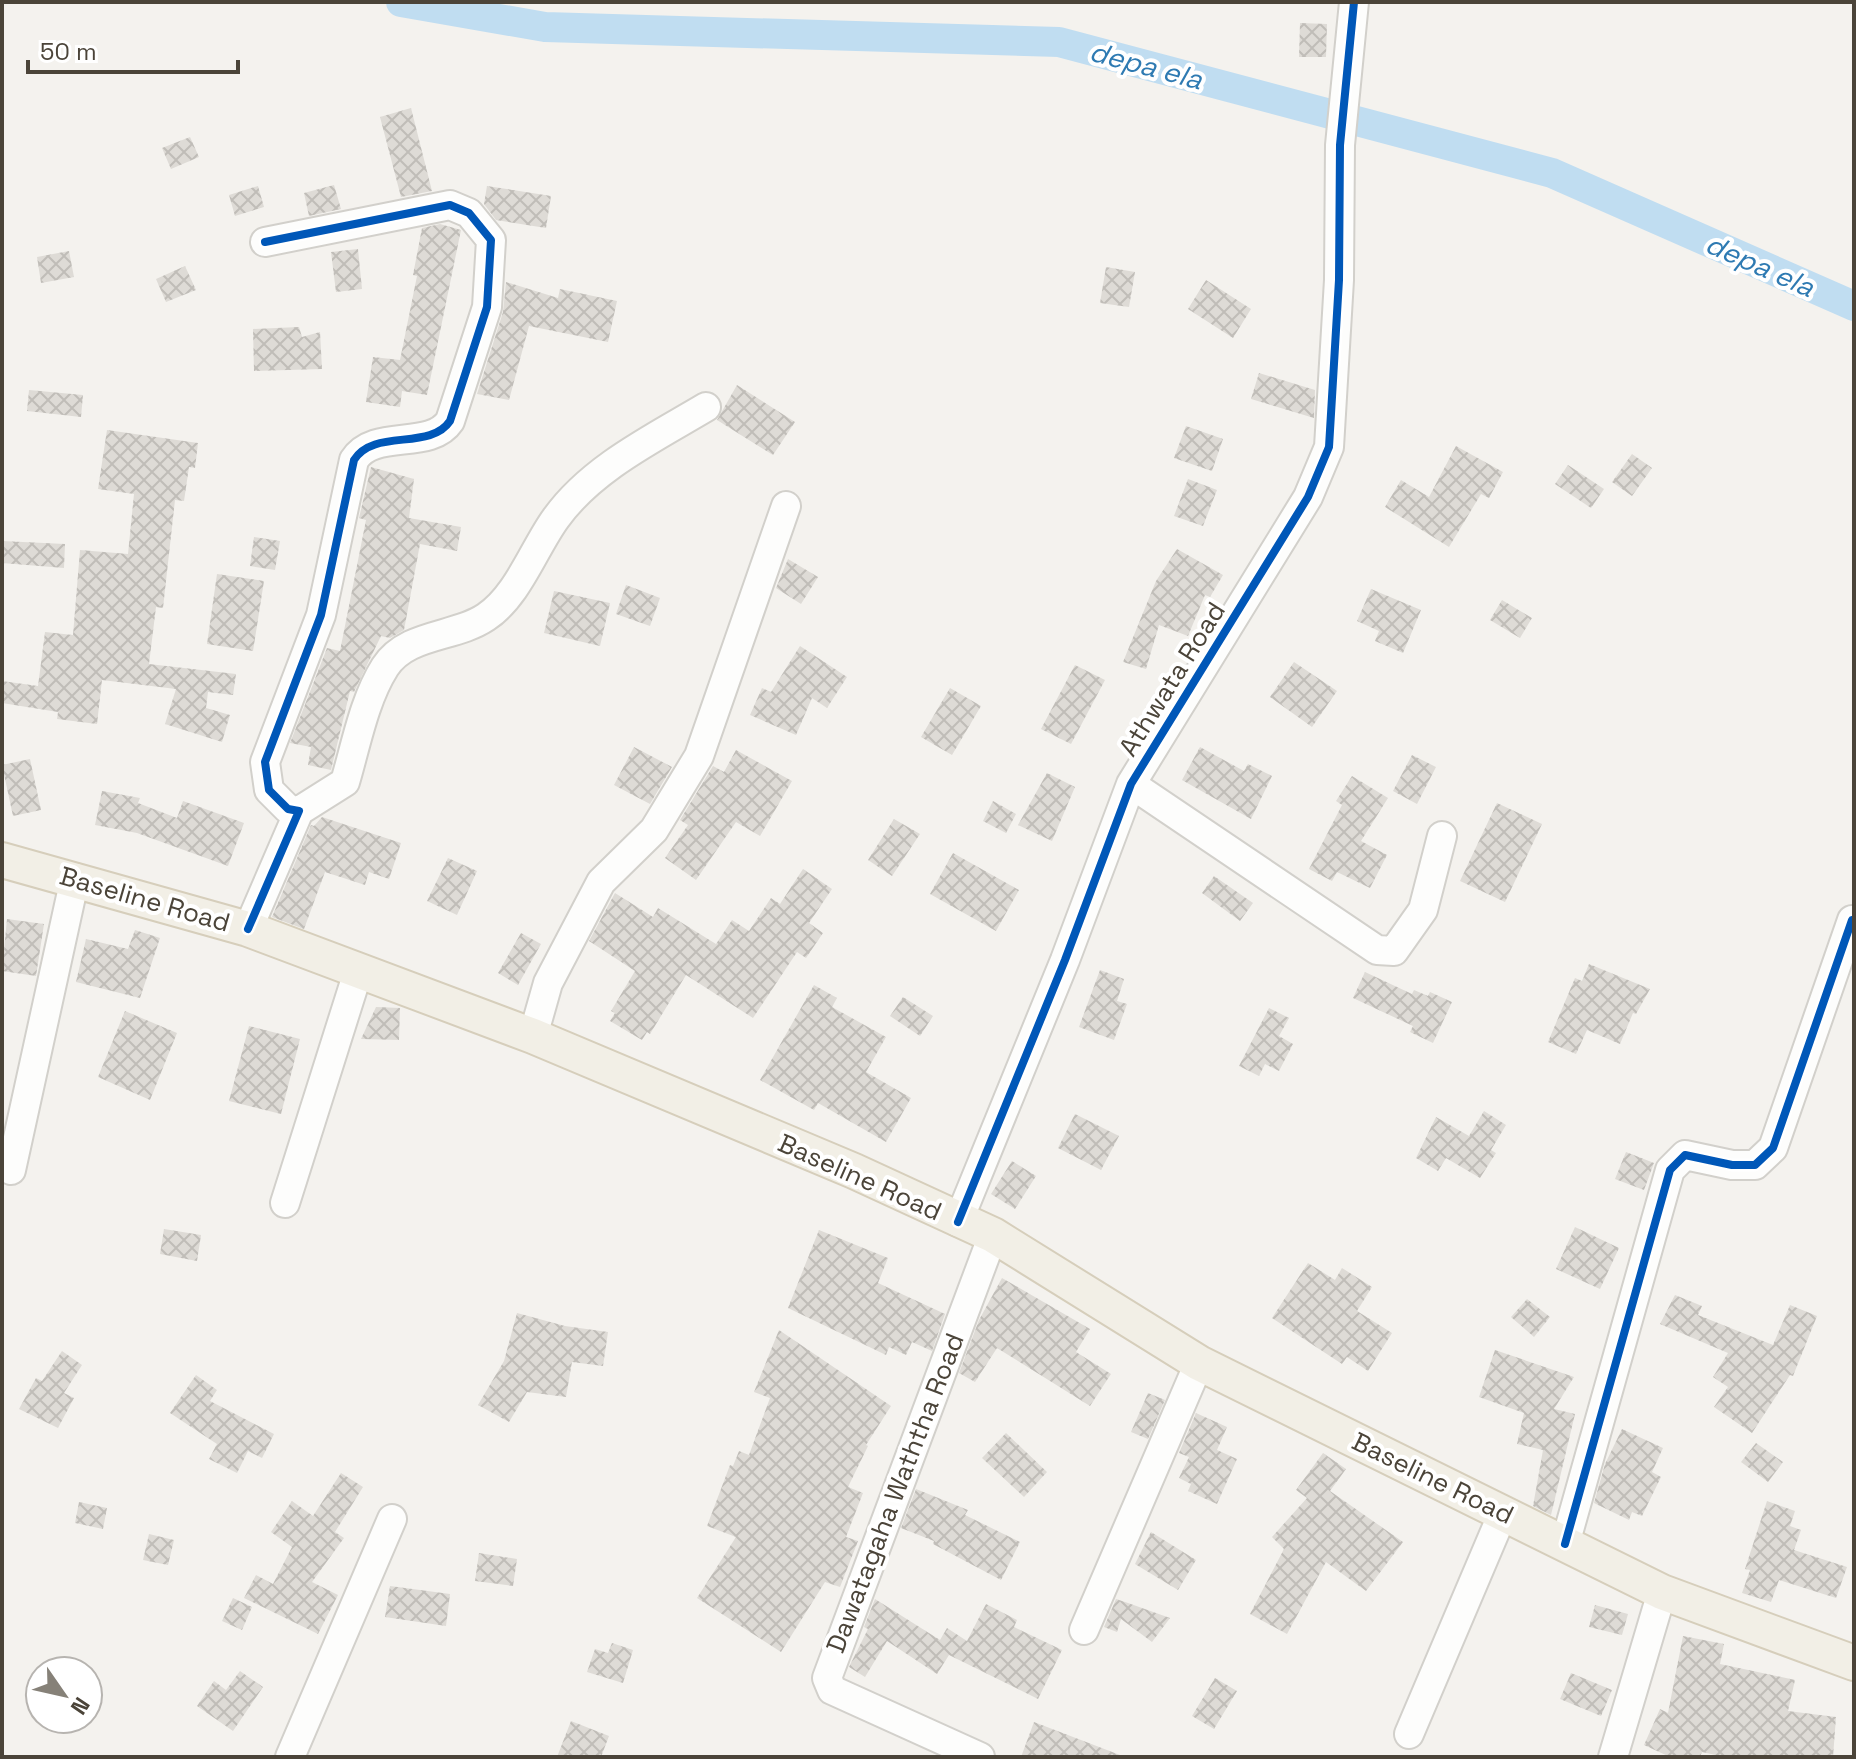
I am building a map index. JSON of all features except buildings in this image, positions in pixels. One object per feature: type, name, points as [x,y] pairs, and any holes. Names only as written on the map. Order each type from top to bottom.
[{"type":"main road","name":"Baseline Road","points":[[2,860],[248,929],[533,1036],[854,1171],[958,1222],[993,1235],[1199,1363],[1662,1592],[1854,1663]]},
{"type":"street","name":"Athwata Road","points":[[958,1222],[1065,960],[1131,784],[1308,497],[1329,447],[1339,280],[1340,145],[1354,2]]},
{"type":"street","points":[[265,242],[450,205],[469,213],[491,240],[487,307],[450,421],[439,432],[369,446],[354,460],[321,615],[265,762],[269,790],[288,809],[299,811]]},
{"type":"street","points":[[248,929],[299,811],[345,782],[385,666],[403,649],[436,635],[458,631],[488,616],[510,591],[557,516],[597,476],[706,407]]},
{"type":"street","points":[[533,1036],[548,983],[601,882],[654,830],[699,756],[786,506]]},
{"type":"street","points":[[1131,784],[1377,950],[1394,951],[1423,910],[1442,836]]},
{"type":"street","points":[[11,1170],[75,878]]},
{"type":"street","points":[[1565,1544],[1670,1170],[1685,1155],[1732,1165],[1755,1165],[1773,1148],[1852,920]]},
{"type":"street","points":[[285,1203],[358,972]]},
{"type":"street","name":"Dawatagaha Waththa Road","points":[[980,1757],[832,1690],[827,1678],[993,1235]]},
{"type":"street","points":[[1084,1630],[1199,1363]]},
{"type":"street","points":[[1409,1734],[1503,1513]]},
{"type":"street","points":[[290,1757],[392,1519]]},
{"type":"street","points":[[1613,1757],[1662,1592]]},
{"type":"waterway","name":"depa ela","points":[[401,2],[545,27],[1059,42],[1552,173],[1854,306]]},
{"type":"cycle path","points":[[958,1222],[1065,960],[1131,784],[1308,497],[1329,447],[1339,280],[1340,145],[1354,2]]},
{"type":"cycle path","points":[[248,929],[299,811],[288,809],[269,790],[265,762],[321,615],[354,460],[363,450],[375,445],[429,435],[441,430],[450,421],[487,307],[491,240],[469,213],[450,205],[265,242]]},
{"type":"cycle path","points":[[1565,1544],[1670,1170],[1685,1155],[1732,1165],[1755,1165],[1773,1148],[1852,920]]}]
